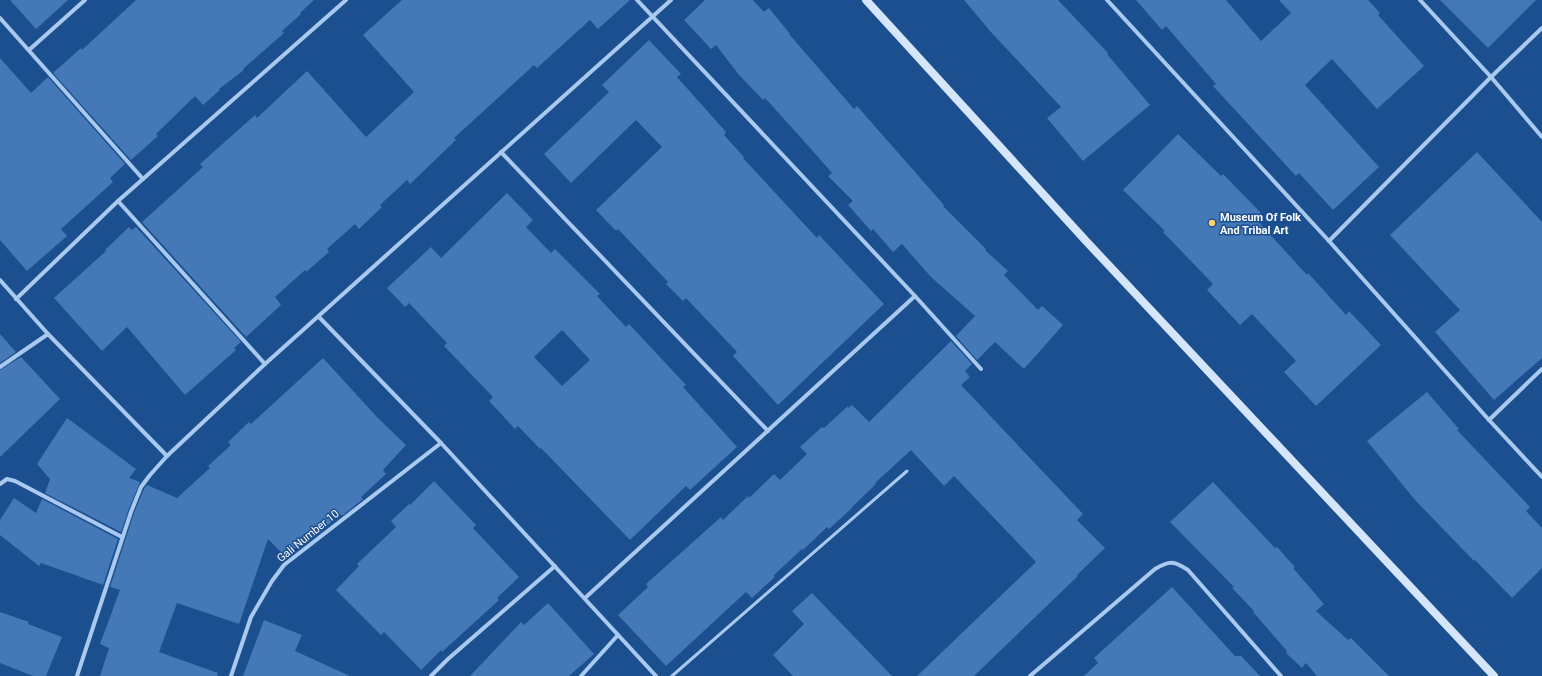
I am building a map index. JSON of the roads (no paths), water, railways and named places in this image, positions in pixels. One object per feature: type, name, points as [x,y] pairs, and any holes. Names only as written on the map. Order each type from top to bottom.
[{"type":"street","points":[[29,50],[85,0]]},
{"type":"street","points":[[16,299],[118,201],[346,0]]},
{"type":"street","points":[[637,0],[982,369]]},
{"type":"street","points":[[78,676],[122,537],[141,488],[150,475],[167,456],[265,364],[671,0]]},
{"type":"street","points":[[866,0],[1086,241],[1494,676]]},
{"type":"street","points":[[1107,0],[1329,241],[1489,420],[1542,476]]},
{"type":"street","points":[[1420,0],[1491,77],[1542,137]]},
{"type":"street","points":[[0,18],[143,179]]},
{"type":"street","points":[[1329,241],[1491,77],[1542,28]]},
{"type":"street","points":[[501,152],[768,431]]},
{"type":"street","points":[[118,201],[265,364]]},
{"type":"street","points":[[0,280],[48,334],[167,456]]},
{"type":"street","points":[[585,598],[915,296]]},
{"type":"street","points":[[319,317],[441,442],[656,676]]},
{"type":"street","points":[[0,367],[48,334]]},
{"type":"street","points":[[1489,420],[1542,368]]},
{"type":"street","name":"Gali Number 10","points":[[231,676],[251,617],[272,581],[284,565],[441,442]]},
{"type":"street","points":[[0,484],[7,479],[15,481],[122,537]]},
{"type":"street","points":[[1030,676],[1166,562],[1177,563],[1188,570],[1281,676]]},
{"type":"street","points":[[431,676],[448,659],[555,566]]},
{"type":"street","points":[[581,676],[618,635]]},
{"type":"lane","points":[[672,676],[907,471]]},
{"type":"place","name":"Museum Of Folk And Tribal Art","points":[[1212,223]]}]
